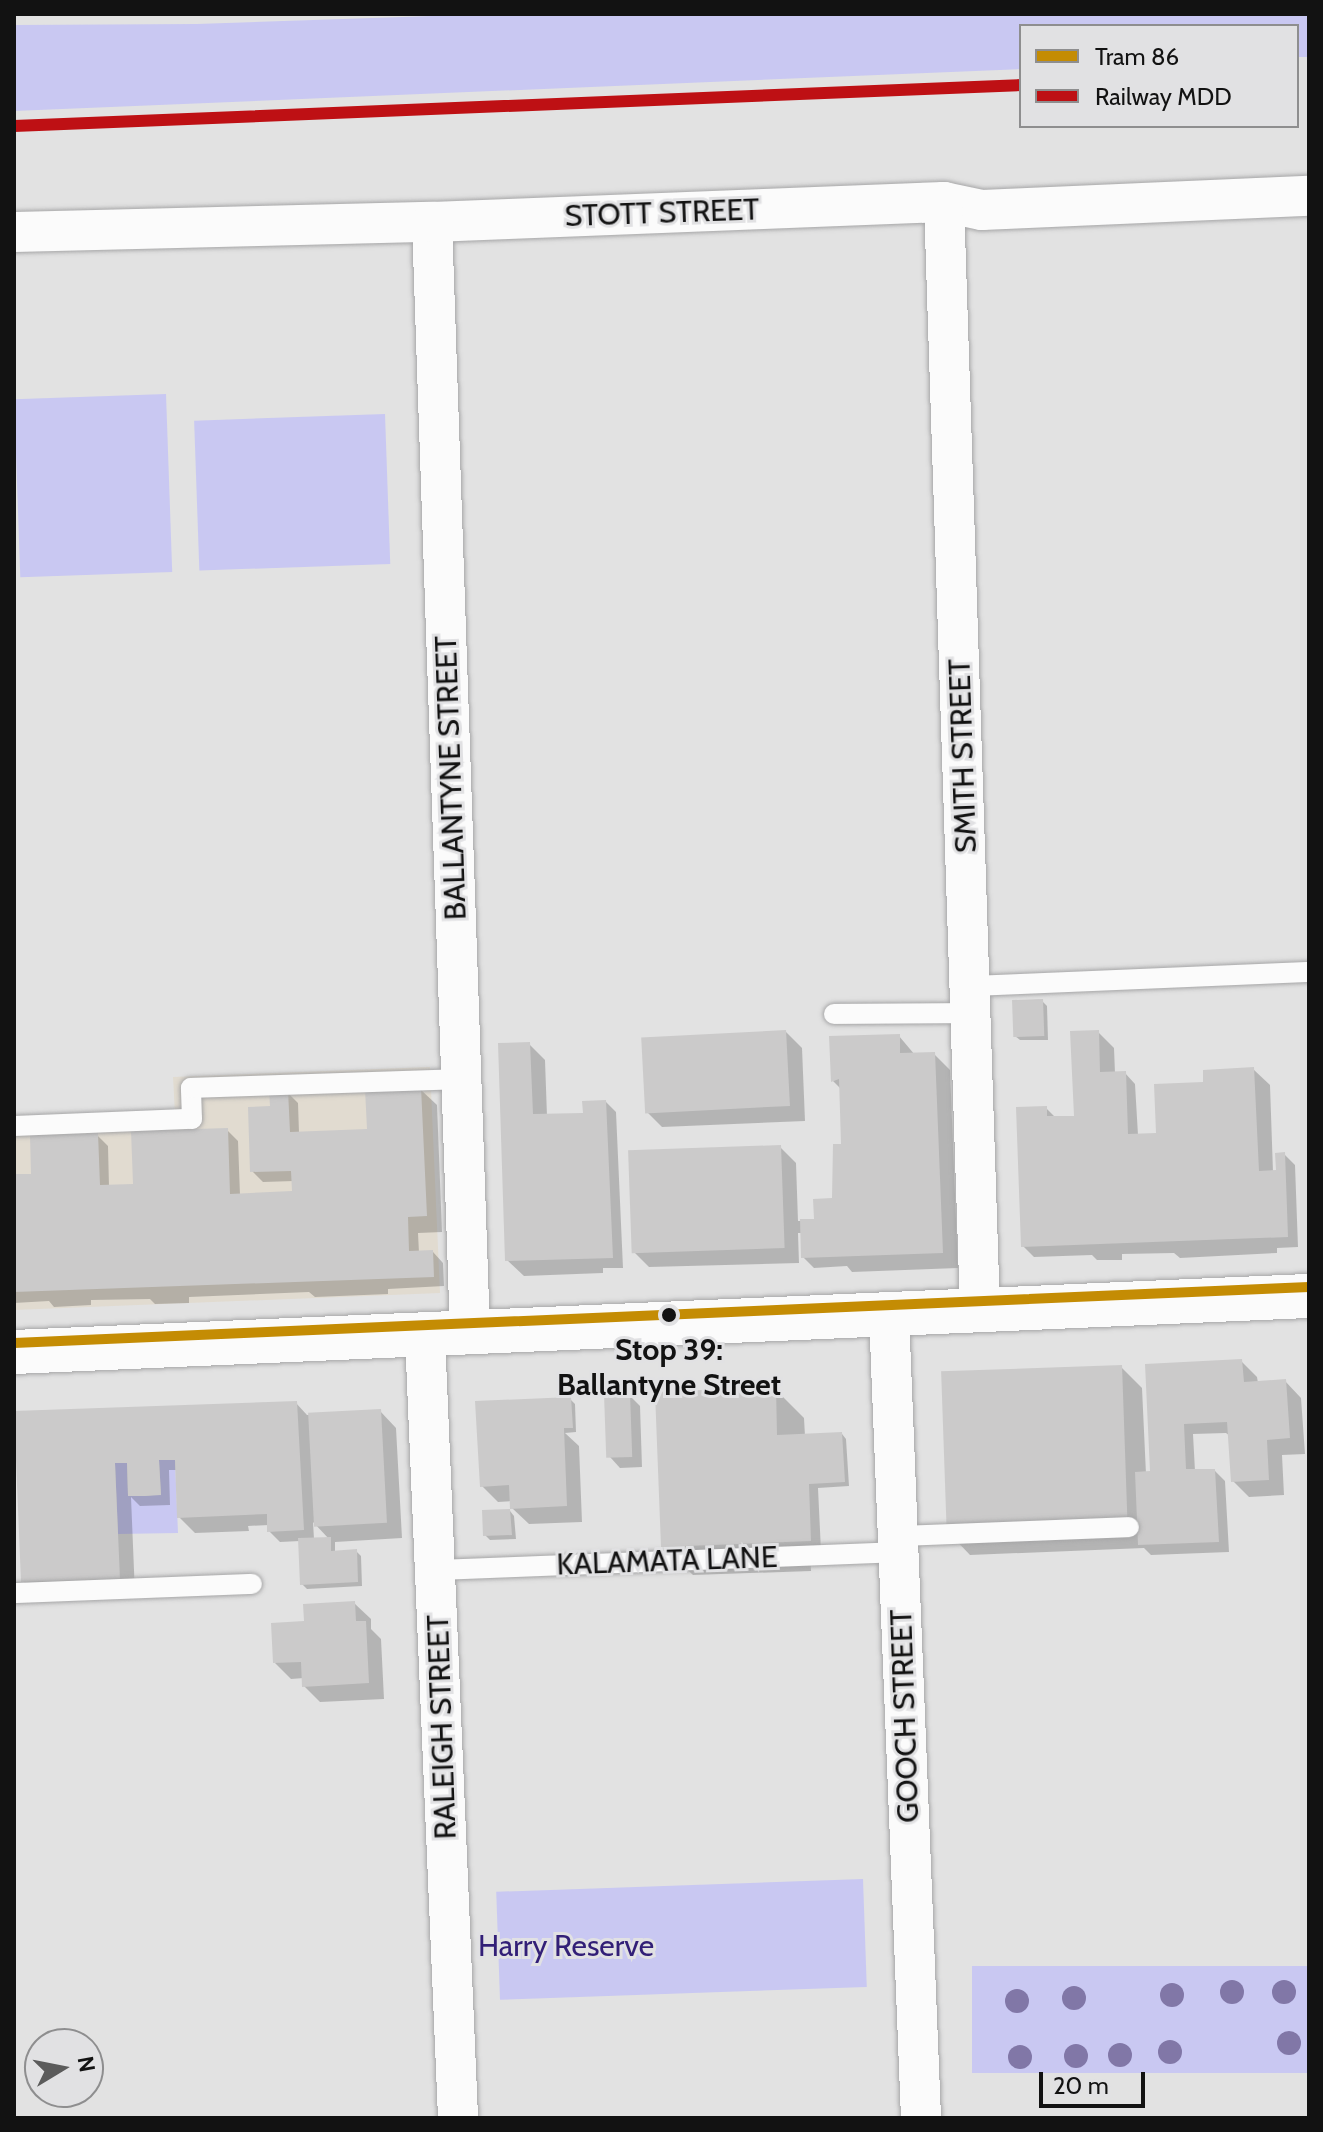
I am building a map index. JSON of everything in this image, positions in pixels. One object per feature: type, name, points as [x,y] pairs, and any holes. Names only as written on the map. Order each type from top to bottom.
[{"type":"main road","points":[[14,1352],[1309,1296]]},
{"type":"street","name":"STOTT STREET","points":[[14,232],[432,222],[944,202],[982,210],[1309,196]]},
{"type":"street","name":"SMITH STREET","points":[[944,202],[980,1310]]},
{"type":"street","name":"BALLANTYNE STREET","points":[[432,222],[470,1334]]},
{"type":"street","name":"GOOCH STREET","points":[[889,1314],[921,2118]]},
{"type":"street","name":"RALEIGH STREET","points":[[425,1336],[458,2118]]},
{"type":"lane","points":[[834,1014],[971,999],[1309,972]]},
{"type":"lane","points":[[14,1126],[192,1119],[191,1088],[462,1079]]},
{"type":"lane","name":"KALAMATA LANE","points":[[435,1570],[898,1544],[1129,1527]]},
{"type":"lane","points":[[14,1593],[252,1584]]},
{"type":"shaded area","points":[[430,1067],[440,1293],[14,1310],[14,1120],[175,1114],[173,1077]]},
{"type":"green space","points":[[491,14],[1309,14],[1309,57],[1299,57],[1299,24],[1019,24],[1019,69],[14,111],[14,25],[197,24]]},
{"type":"green space","points":[[166,394],[172,572],[20,577],[14,399]]},
{"type":"green space","points":[[385,414],[390,564],[199,571],[194,421]]},
{"type":"green space","points":[[159,1460],[175,1460],[178,1533],[118,1534],[115,1463],[127,1463],[128,1496],[145,1496],[161,1494]]},
{"type":"green space","name":"Harry Reserve","points":[[863,1879],[867,1987],[500,2000],[496,1892]]},
{"type":"green space","points":[[972,1966],[1309,1966],[1309,2073],[972,2073]]},
{"type":"building","points":[[1043,999],[1044,1036],[1013,1037],[1012,1000]]},
{"type":"building","points":[[786,1030],[790,1106],[645,1113],[641,1038]]},
{"type":"building","points":[[1099,1030],[1100,1072],[1126,1071],[1128,1134],[1156,1133],[1154,1084],[1203,1082],[1203,1070],[1254,1067],[1259,1171],[1276,1170],[1275,1153],[1285,1152],[1288,1237],[1021,1247],[1016,1107],[1047,1106],[1047,1116],[1074,1116],[1070,1031]]},
{"type":"building","points":[[900,1034],[900,1053],[935,1052],[943,1253],[801,1258],[800,1219],[814,1219],[813,1199],[832,1198],[833,1144],[841,1144],[839,1079],[831,1082],[829,1036]]},
{"type":"building","points":[[530,1042],[533,1114],[583,1113],[582,1101],[606,1100],[613,1258],[505,1261],[498,1043]]},
{"type":"building","points":[[421,1087],[427,1216],[408,1217],[409,1251],[433,1250],[434,1277],[14,1292],[14,1174],[31,1174],[30,1135],[98,1133],[100,1185],[133,1184],[131,1131],[228,1128],[230,1194],[292,1191],[291,1171],[250,1172],[248,1107],[270,1106],[269,1090],[288,1090],[290,1132],[367,1129],[365,1089]]},
{"type":"building","points":[[781,1145],[785,1248],[632,1253],[628,1150]]},
{"type":"building","points":[[1242,1359],[1244,1382],[1286,1379],[1290,1438],[1267,1440],[1269,1480],[1231,1482],[1227,1422],[1184,1424],[1186,1469],[1215,1469],[1219,1542],[1138,1545],[1135,1472],[1150,1471],[1145,1364]]},
{"type":"building","points":[[1122,1365],[1128,1527],[947,1533],[941,1371]]},
{"type":"building","points":[[776,1387],[777,1435],[842,1432],[845,1482],[809,1484],[811,1541],[661,1547],[655,1392]]},
{"type":"building","points":[[630,1393],[632,1457],[606,1458],[604,1394]]},
{"type":"building","points":[[571,1397],[573,1428],[564,1428],[567,1506],[510,1509],[509,1485],[480,1487],[475,1401]]},
{"type":"building","points":[[297,1401],[304,1530],[267,1532],[267,1514],[177,1518],[175,1460],[159,1460],[161,1495],[145,1496],[128,1496],[127,1463],[115,1463],[120,1579],[21,1582],[14,1411]]},
{"type":"building","points":[[381,1409],[387,1523],[314,1527],[308,1413]]},
{"type":"building","points":[[510,1509],[512,1535],[483,1536],[482,1510]]},
{"type":"building","points":[[331,1537],[331,1551],[357,1549],[358,1582],[300,1585],[298,1538]]},
{"type":"building","points":[[355,1601],[356,1621],[366,1621],[369,1683],[302,1687],[301,1662],[273,1663],[271,1623],[304,1621],[303,1604]]},
{"type":"tram line","name":"86","points":[[14,1343],[1309,1287]]},
{"type":"rail line","name":"MDD","points":[[14,126],[1019,85]]},
{"type":"place","name":"Stop 39: Ballantyne Street","points":[[669,1315]]}]
